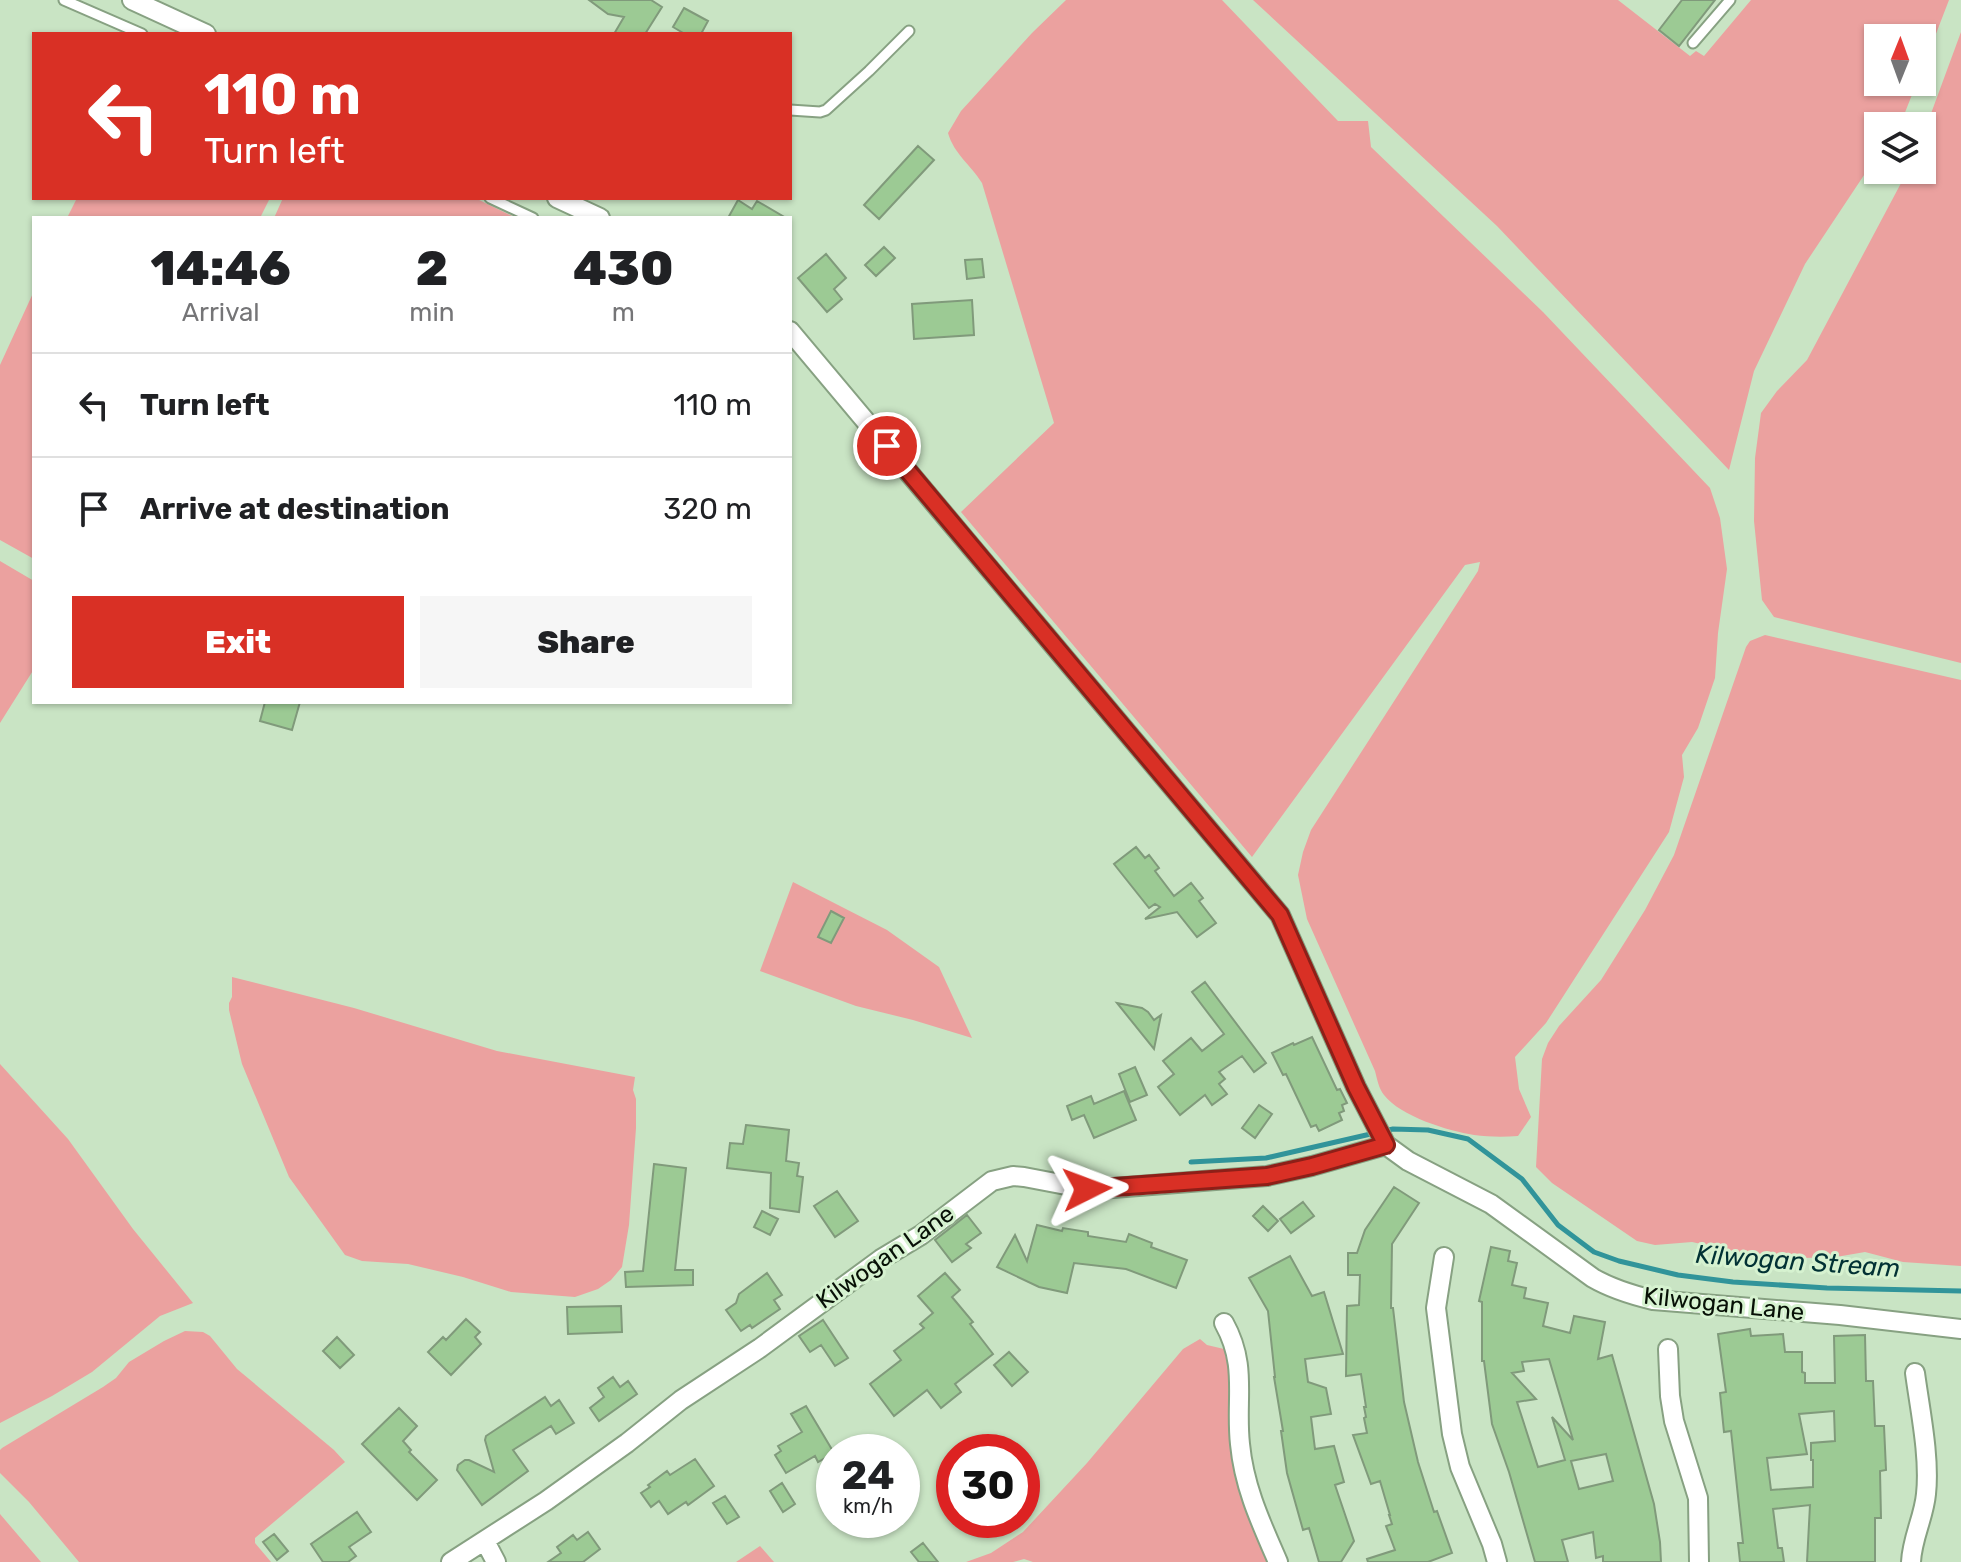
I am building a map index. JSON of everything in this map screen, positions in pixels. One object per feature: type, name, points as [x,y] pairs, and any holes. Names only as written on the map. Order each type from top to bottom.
[{"type":"street","points":[[132,0],[202,32]]},
{"type":"street","points":[[561,200],[591,216]]},
{"type":"street","points":[[792,333],[1280,915],[1356,1087],[1384,1141]]},
{"type":"street","name":"Kilwogan Lane","points":[[451,1562],[546,1501],[681,1400],[731,1368],[881,1259],[921,1235],[992,1181],[1013,1176],[1100,1189],[1267,1176],[1312,1166],[1384,1141],[1408,1161],[1491,1204],[1593,1278],[1627,1293],[1653,1300],[1840,1315],[1961,1329]]},
{"type":"street","points":[[1444,1257],[1436,1308],[1452,1434],[1460,1467],[1497,1562]]},
{"type":"street","points":[[1224,1323],[1233,1338],[1238,1356],[1240,1445],[1248,1490],[1278,1562]]},
{"type":"street","points":[[1668,1349],[1674,1421],[1698,1498],[1699,1562]]},
{"type":"street","points":[[1911,1562],[1926,1494],[1925,1451],[1915,1373]]},
{"type":"street","points":[[485,1541],[496,1562]]},
{"type":"lane","points":[[64,0],[137,32]]},
{"type":"lane","points":[[1693,43],[1730,0]]},
{"type":"lane","points":[[792,110],[826,110],[909,31]]},
{"type":"lane","points":[[494,200],[529,216]]},
{"type":"shaded area","points":[[1066,0],[1222,0],[1338,121],[1368,121],[1371,147],[1543,312],[1710,488],[1720,518],[1727,569],[1715,678],[1698,728],[1682,755],[1684,777],[1669,832],[1546,1023],[1515,1057],[1519,1089],[1531,1117],[1518,1136],[1496,1137],[1451,1130],[1401,1110],[1384,1095],[1307,919],[1298,875],[1311,830],[1478,571],[1480,562],[1465,565],[1252,857],[961,512],[1054,423],[982,183],[954,147],[948,133],[961,111]]},
{"type":"shaded area","points":[[1253,0],[1618,0],[1690,56],[1696,51],[1704,56],[1751,0],[1949,0],[1936,34],[1936,24],[1864,24],[1864,96],[1911,96],[1905,112],[1864,112],[1864,175],[1805,264],[1754,371],[1729,470],[1497,226]]},
{"type":"shaded area","points":[[1961,32],[1961,663],[1774,617],[1762,600],[1754,521],[1755,458],[1761,413],[1807,360],[1901,184],[1936,184],[1936,112],[1932,112]]},
{"type":"shaded area","points":[[76,200],[269,200],[261,216],[68,216]]},
{"type":"shaded area","points":[[282,200],[479,200],[512,216],[275,216]]},
{"type":"shaded area","points":[[32,295],[32,558],[0,540],[0,365]]},
{"type":"shaded area","points":[[0,561],[32,580],[32,672],[0,723]]},
{"type":"shaded area","points":[[1765,635],[1961,680],[1961,1266],[1903,1262],[1865,1252],[1836,1257],[1770,1259],[1692,1242],[1655,1245],[1637,1241],[1552,1183],[1536,1167],[1542,1059],[1548,1043],[1559,1026],[1601,980],[1645,910],[1674,855],[1746,647],[1750,641]]},
{"type":"shaded area","points":[[793,882],[887,930],[939,967],[972,1038],[856,1006],[760,971]]},
{"type":"shaded area","points":[[232,977],[354,1008],[497,1051],[635,1077],[636,1128],[629,1225],[622,1267],[598,1289],[575,1297],[511,1292],[408,1264],[362,1261],[345,1255],[289,1177],[242,1064],[229,1010]]},
{"type":"shaded area","points":[[0,1064],[68,1139],[133,1229],[193,1303],[160,1316],[92,1372],[0,1423]]},
{"type":"shaded area","points":[[185,1331],[203,1332],[210,1336],[237,1369],[345,1462],[255,1538],[255,1543],[271,1562],[79,1562],[29,1502],[0,1473],[0,1450],[103,1387],[116,1378],[129,1362]]},
{"type":"shaded area","points":[[1200,1339],[1207,1345],[1224,1349],[1231,1396],[1269,1562],[1033,1562],[1024,1559],[1013,1562],[966,1562],[991,1553],[1014,1538],[1040,1538],[1040,1514],[1183,1349]]},
{"type":"shaded area","points":[[0,1514],[41,1562],[0,1562]]},
{"type":"shaded area","points":[[760,1546],[774,1562],[736,1562]]},
{"type":"building","points":[[589,0],[651,0],[662,7],[646,32],[615,32],[624,17],[608,14]]},
{"type":"building","points":[[1682,0],[1715,0],[1679,46],[1659,30]]},
{"type":"building","points":[[684,8],[708,21],[702,32],[682,32],[673,27]]},
{"type":"building","points":[[918,146],[934,160],[879,219],[864,205]]},
{"type":"building","points":[[738,200],[752,209],[757,201],[783,216],[729,216]]},
{"type":"building","points":[[884,247],[895,258],[876,276],[865,265]]},
{"type":"building","points":[[826,254],[846,278],[834,289],[842,299],[827,312],[798,278]]},
{"type":"building","points":[[982,259],[984,277],[967,279],[965,260]]},
{"type":"building","points":[[972,300],[974,335],[914,339],[912,304]]},
{"type":"building","points":[[264,704],[299,704],[292,730],[260,721]]},
{"type":"building","points":[[1136,847],[1145,858],[1149,855],[1159,868],[1155,871],[1174,896],[1191,883],[1203,898],[1199,901],[1216,923],[1197,937],[1177,912],[1145,919],[1160,907],[1155,904],[1149,908],[1114,864]]},
{"type":"building","points":[[831,911],[844,918],[831,943],[818,937]]},
{"type":"building","points":[[1205,982],[1266,1063],[1254,1072],[1242,1056],[1219,1072],[1225,1079],[1219,1084],[1227,1094],[1212,1105],[1205,1095],[1180,1115],[1158,1087],[1174,1074],[1163,1061],[1191,1038],[1202,1051],[1224,1034],[1192,992]]},
{"type":"building","points":[[1117,1003],[1142,1008],[1154,1020],[1161,1015],[1154,1049]]},
{"type":"building","points":[[1312,1037],[1337,1090],[1340,1089],[1347,1103],[1342,1105],[1344,1111],[1339,1113],[1342,1120],[1319,1131],[1316,1125],[1311,1127],[1286,1074],[1283,1075],[1272,1053]]},
{"type":"building","points":[[1135,1067],[1147,1095],[1130,1102],[1119,1074]]},
{"type":"building","points":[[1124,1091],[1136,1120],[1094,1138],[1084,1115],[1072,1120],[1067,1106],[1091,1096],[1094,1104]]},
{"type":"building","points":[[1259,1105],[1272,1114],[1255,1138],[1242,1128]]},
{"type":"building","points":[[746,1125],[789,1130],[786,1161],[799,1163],[797,1176],[803,1177],[799,1212],[770,1208],[771,1173],[727,1168],[730,1143],[743,1144]]},
{"type":"building","points":[[654,1164],[686,1168],[675,1270],[693,1270],[693,1285],[626,1287],[625,1272],[643,1271]]},
{"type":"building","points":[[1394,1187],[1419,1203],[1392,1244],[1391,1308],[1404,1402],[1418,1462],[1434,1512],[1437,1511],[1452,1553],[1428,1562],[1368,1562],[1367,1559],[1395,1550],[1386,1526],[1392,1524],[1380,1481],[1371,1484],[1353,1435],[1367,1433],[1361,1374],[1346,1376],[1347,1306],[1359,1305],[1360,1275],[1348,1275],[1348,1253],[1357,1253],[1365,1230]]},
{"type":"building","points":[[837,1191],[858,1221],[835,1237],[814,1206]]},
{"type":"building","points":[[1303,1202],[1314,1216],[1291,1233],[1280,1219]]},
{"type":"building","points":[[1263,1206],[1278,1221],[1268,1231],[1253,1216]]},
{"type":"building","points":[[762,1211],[778,1219],[770,1235],[754,1227]]},
{"type":"building","points":[[967,1215],[981,1233],[966,1244],[971,1248],[952,1262],[935,1240]]},
{"type":"building","points":[[1037,1225],[1062,1231],[1063,1228],[1088,1232],[1088,1236],[1126,1242],[1129,1234],[1152,1243],[1151,1247],[1187,1260],[1176,1288],[1126,1269],[1074,1263],[1067,1293],[1039,1287],[997,1267],[1015,1235],[1027,1261]]},
{"type":"building","points":[[1491,1247],[1510,1251],[1508,1261],[1517,1263],[1512,1285],[1526,1288],[1524,1298],[1548,1303],[1543,1326],[1570,1333],[1574,1316],[1605,1322],[1598,1359],[1612,1355],[1654,1504],[1661,1562],[1603,1562],[1603,1556],[1596,1558],[1593,1532],[1562,1540],[1568,1562],[1535,1562],[1492,1424],[1482,1361],[1482,1302],[1479,1301]],"holes":[[[1549,1359],[1573,1440],[1552,1417],[1565,1460],[1538,1467],[1517,1402],[1536,1399],[1512,1373],[1524,1371],[1522,1362]],[[1606,1454],[1613,1481],[1579,1489],[1571,1461]]]},
{"type":"building","points":[[1290,1256],[1312,1296],[1324,1292],[1343,1354],[1305,1359],[1308,1382],[1326,1388],[1331,1414],[1311,1417],[1315,1449],[1334,1446],[1344,1482],[1335,1485],[1354,1541],[1341,1562],[1319,1562],[1309,1528],[1303,1530],[1287,1473],[1268,1311],[1249,1278]]},
{"type":"building","points":[[767,1273],[782,1295],[774,1300],[780,1309],[752,1328],[750,1325],[741,1331],[726,1310],[736,1303],[739,1294]]},
{"type":"building","points":[[945,1273],[960,1290],[952,1297],[973,1322],[970,1324],[993,1354],[955,1384],[961,1392],[941,1408],[927,1390],[894,1416],[870,1384],[901,1360],[894,1351],[924,1328],[920,1324],[933,1313],[918,1296]]},
{"type":"building","points":[[621,1306],[622,1332],[568,1334],[567,1307]]},
{"type":"building","points":[[466,1319],[480,1332],[475,1337],[481,1344],[451,1375],[428,1352],[443,1337],[446,1340]]},
{"type":"building","points":[[823,1320],[848,1358],[835,1366],[821,1345],[810,1352],[799,1336]]},
{"type":"building","points":[[1750,1329],[1751,1336],[1783,1334],[1785,1352],[1802,1352],[1805,1383],[1835,1383],[1834,1336],[1865,1335],[1866,1381],[1873,1381],[1875,1426],[1884,1426],[1886,1470],[1880,1471],[1881,1518],[1875,1518],[1875,1562],[1807,1562],[1810,1505],[1773,1509],[1778,1548],[1782,1548],[1784,1562],[1740,1562],[1738,1543],[1743,1543],[1731,1431],[1724,1432],[1720,1393],[1726,1392],[1718,1334]],"holes":[[[1834,1411],[1835,1441],[1811,1443],[1813,1487],[1771,1490],[1767,1458],[1807,1454],[1799,1414]]]},
{"type":"building","points":[[337,1337],[354,1355],[340,1368],[323,1351]]},
{"type":"building","points":[[1009,1352],[1028,1372],[1012,1386],[994,1365]]},
{"type":"building","points":[[613,1377],[620,1387],[628,1381],[637,1394],[599,1421],[590,1408],[604,1397],[598,1388]]},
{"type":"building","points":[[545,1397],[551,1406],[559,1400],[574,1423],[556,1434],[551,1426],[513,1450],[528,1471],[482,1505],[457,1470],[458,1465],[469,1460],[494,1472],[486,1436]]},
{"type":"building","points":[[806,1406],[823,1434],[816,1434],[816,1458],[786,1473],[775,1455],[781,1451],[778,1446],[802,1432],[791,1414]]},
{"type":"building","points":[[399,1408],[417,1426],[403,1441],[411,1450],[409,1452],[437,1480],[417,1500],[362,1444]]},
{"type":"building","points":[[695,1459],[714,1486],[688,1505],[686,1502],[668,1514],[659,1501],[651,1507],[641,1493],[650,1487],[648,1485],[667,1471],[670,1475]]},
{"type":"building","points":[[782,1483],[795,1504],[783,1512],[770,1491]]},
{"type":"building","points":[[725,1496],[739,1517],[727,1524],[713,1503]]},
{"type":"building","points":[[357,1512],[371,1532],[349,1547],[356,1556],[348,1562],[323,1562],[311,1544]]},
{"type":"building","points":[[588,1532],[600,1549],[583,1562],[548,1562],[561,1553],[557,1547],[573,1535],[577,1540]]},
{"type":"building","points":[[274,1534],[288,1551],[277,1560],[263,1542]]},
{"type":"building","points":[[923,1543],[938,1562],[919,1562],[911,1552]]},
{"type":"waterway","name":"Kilwogan Stream","points":[[1384,1131],[1428,1130],[1468,1139],[1522,1179],[1558,1225],[1594,1252],[1619,1261],[1678,1275],[1733,1282],[1961,1291]]},
{"type":"waterway","points":[[1191,1162],[1266,1158],[1375,1133]]},
{"type":"route","points":[[887,446],[1280,915],[1356,1087],[1386,1145],[1267,1176],[1087,1189]]}]
